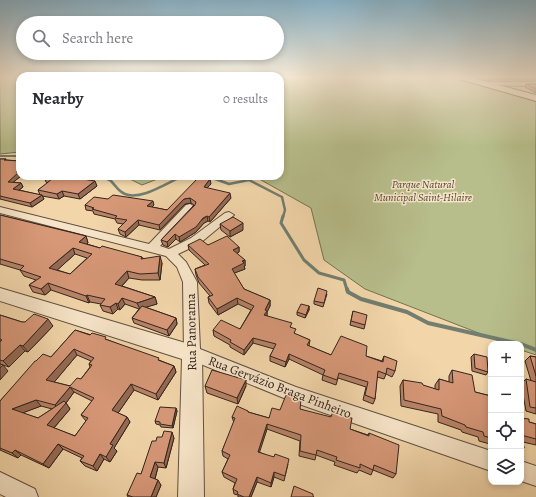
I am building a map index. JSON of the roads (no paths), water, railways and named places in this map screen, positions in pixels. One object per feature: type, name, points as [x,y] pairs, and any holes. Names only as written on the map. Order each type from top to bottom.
[{"type":"street","points":[[152,248],[190,207]]},
{"type":"street","points":[[0,210],[170,253],[195,241],[229,215]]},
{"type":"street","name":"Rua Panorama","points":[[170,253],[182,265],[190,282],[192,353],[191,497]]},
{"type":"street","name":"Rua Gervázio Braga Pinheiro","points":[[0,294],[192,353],[296,395],[488,460]]},
{"type":"street","points":[[524,472],[536,476]]},
{"type":"street","points":[[0,482],[27,497]]},
{"type":"waterway","points":[[0,156],[16,156]]},
{"type":"waterway","points":[[109,180],[123,193],[131,195],[146,193],[175,180]]},
{"type":"waterway","points":[[218,180],[229,184],[249,180]]},
{"type":"waterway","points":[[249,180],[282,197],[285,210],[283,217]]},
{"type":"waterway","points":[[283,216],[281,223],[304,260],[319,273],[344,280],[347,290]]},
{"type":"waterway","points":[[347,289],[348,292],[361,299],[407,312],[428,323],[507,341]]},
{"type":"waterway","points":[[524,345],[536,350]]},
{"type":"park label","name":"Parque Natural Municipal Saint-Hilaire","points":[[423,190]]}]
